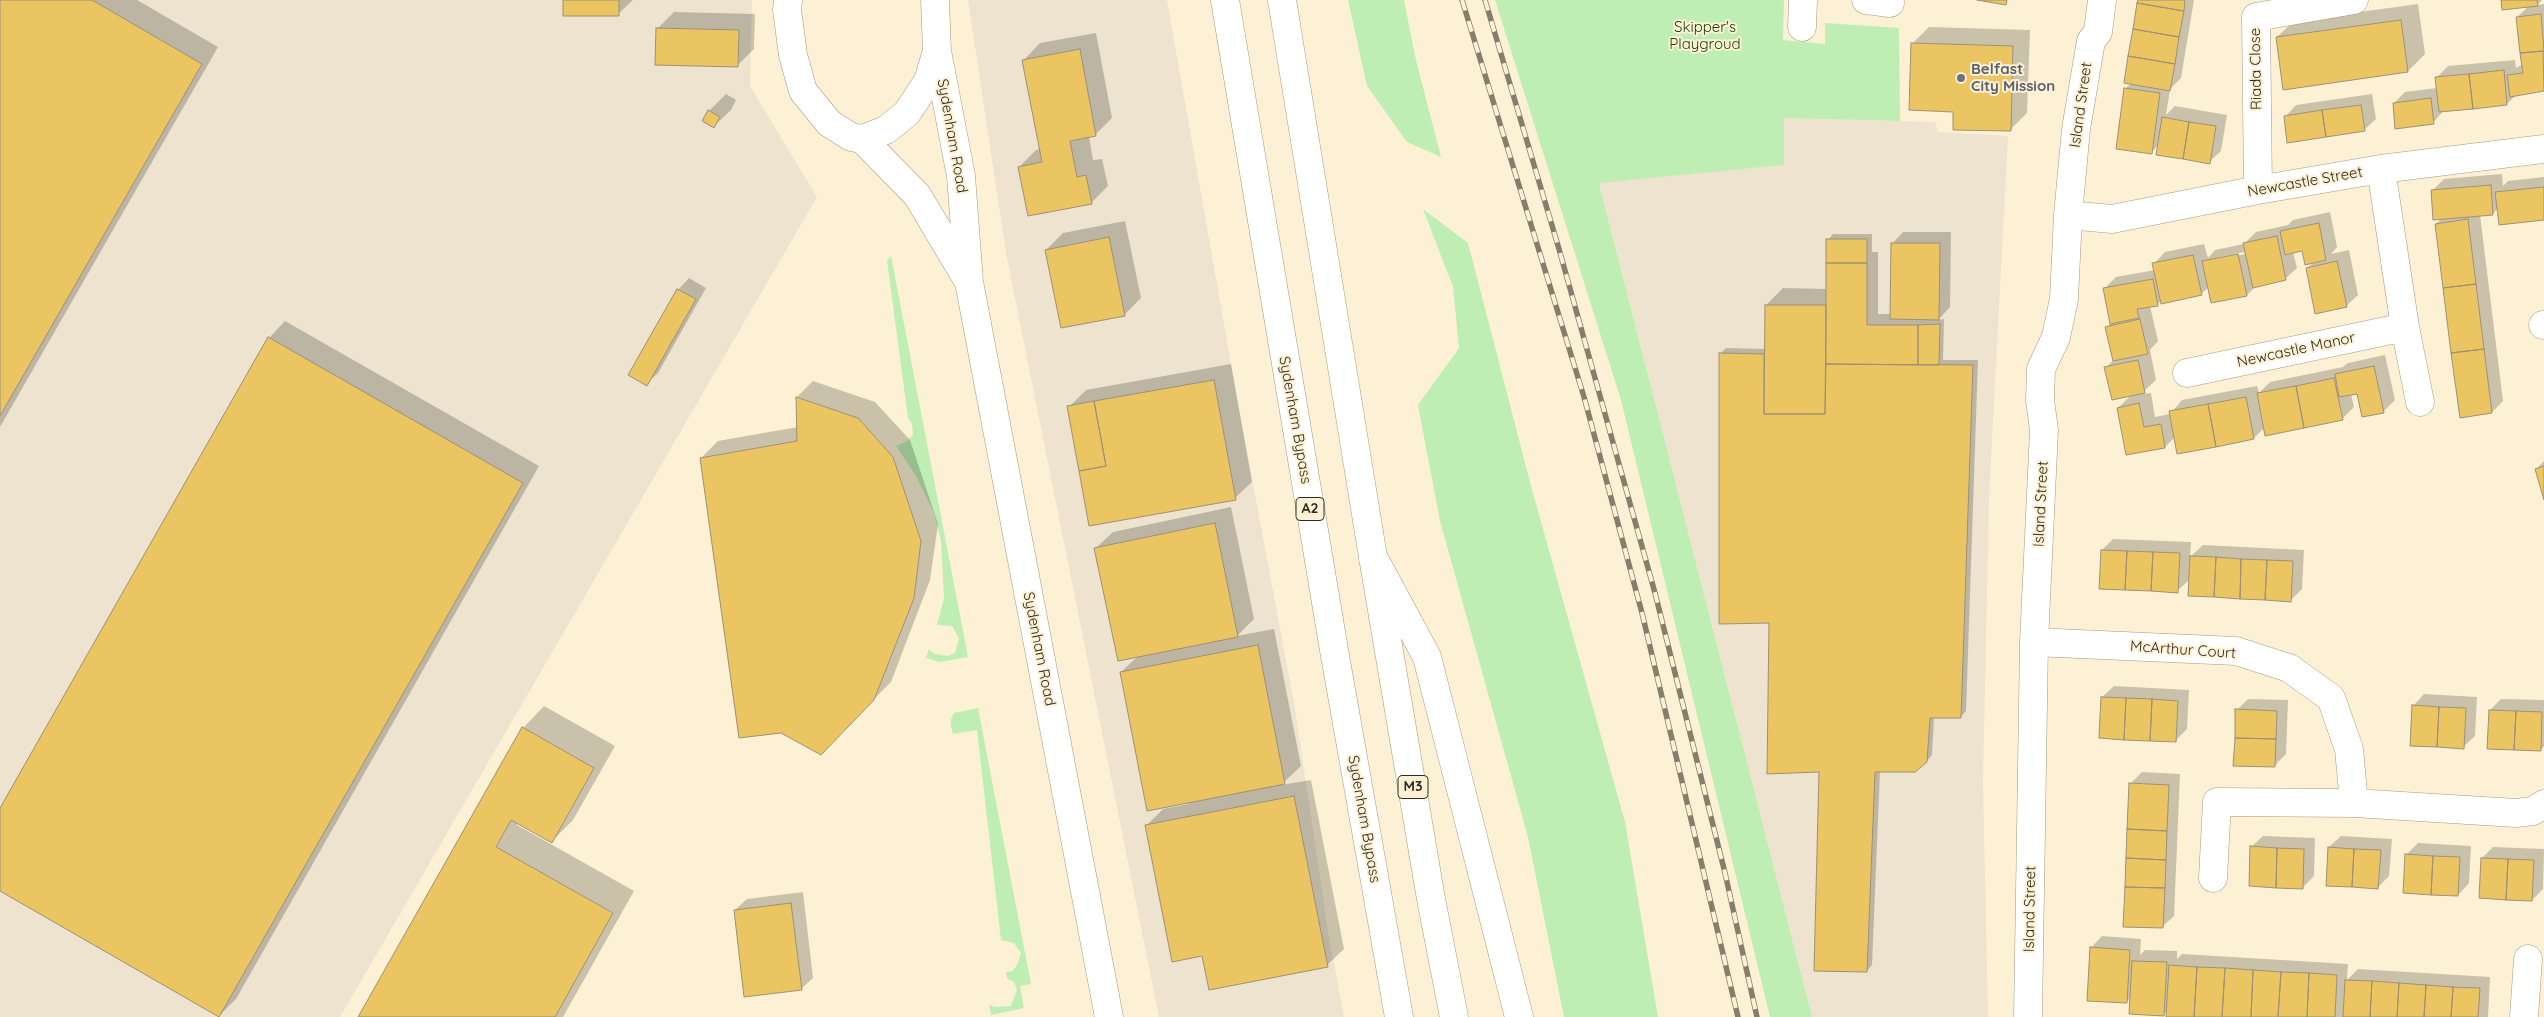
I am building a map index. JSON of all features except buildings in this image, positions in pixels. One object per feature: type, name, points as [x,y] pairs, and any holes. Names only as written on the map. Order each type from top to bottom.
[{"type":"main road","points":[[788,0],[787,10],[793,55],[803,91],[830,123],[851,137],[862,139],[886,130],[907,113],[928,81],[937,51],[935,0]]},
{"type":"main road","name":"Sydenham Bypass","points":[[1224,0],[1334,650],[1399,1017]]},
{"type":"main road","points":[[1282,0],[1373,557],[1427,657],[1519,1017]]},
{"type":"main road","name":"Island Street","points":[[2028,1017],[2034,642],[2044,430],[2040,400],[2041,370],[2056,337],[2064,298],[2068,215],[2076,129],[2088,53],[2091,41],[2098,32],[2102,0]]},
{"type":"main road","name":"Riada Close","points":[[2258,190],[2256,17],[2354,0]]},
{"type":"main road","name":"Sydenham Road","points":[[937,51],[961,176],[969,282],[1109,1017]]},
{"type":"main road","name":"Sydenham Road","points":[[862,139],[916,195],[969,282]]},
{"type":"main road","name":"Newcastle Street","points":[[2068,215],[2112,220],[2258,190],[2381,169],[2544,149]]},
{"type":"main road","points":[[2381,169],[2405,327],[2420,402]]},
{"type":"main road","name":"Newcastle Manor","points":[[2187,373],[2405,327]]},
{"type":"main road","name":"M3","points":[[1373,557],[1431,899],[1454,1017]]},
{"type":"main road","name":"McArthur Court","points":[[2034,642],[2236,651],[2290,668],[2331,698],[2349,749],[2354,803]]},
{"type":"main road","points":[[2213,878],[2218,802],[2354,803],[2516,813],[2533,811],[2544,804]]},
{"type":"main road","points":[[2524,1017],[2528,959]]},
{"type":"shaded area","points":[[0,0],[752,0],[750,86],[817,197],[340,1017],[0,1017]]},
{"type":"shaded area","points":[[968,0],[1167,0],[1235,387],[1295,709],[1329,937],[1344,1017],[1159,1017],[1006,253]]},
{"type":"shaded area","points":[[1784,118],[1936,122],[1937,132],[2008,136],[1989,497],[1983,782],[1988,1017],[1812,1017],[1599,182],[1784,165]]},
{"type":"green space","points":[[1348,0],[1404,0],[1415,56],[1441,157],[1407,142],[1367,86]]},
{"type":"green space","name":"Skipper's Playgroud","points":[[1495,0],[1784,0],[1783,40],[1825,44],[1825,23],[1899,28],[1900,121],[1784,118],[1784,165],[1599,183],[1812,1017],[1770,1017],[1621,400]]},
{"type":"green space","points":[[1423,209],[1468,243],[1531,486],[1625,822],[1658,1017],[1564,1017],[1528,837],[1440,521],[1418,405],[1459,348],[1453,287]]},
{"type":"green space","points":[[891,256],[968,657],[940,662],[926,658],[929,649],[934,654],[948,656],[955,653],[959,638],[952,626],[937,625],[944,598],[941,541],[934,513],[916,476],[896,446],[906,442],[913,435],[912,424],[908,418],[887,261]]},
{"type":"green space","points":[[978,708],[1031,984],[1020,986],[1024,1008],[991,1015],[989,1004],[994,1007],[1011,1006],[1017,990],[1014,982],[1007,978],[1006,972],[1013,971],[1021,953],[1014,943],[1001,940],[977,730],[953,734],[951,726],[951,719],[954,713]]},
{"type":"railway","points":[[1462,0],[1584,397],[1642,613],[1738,1017]]},
{"type":"railway","points":[[1485,0],[1559,249],[1655,593],[1725,873],[1757,1017]]},
{"type":"place","name":"Belfast City Mission","points":[[1961,78]]}]
